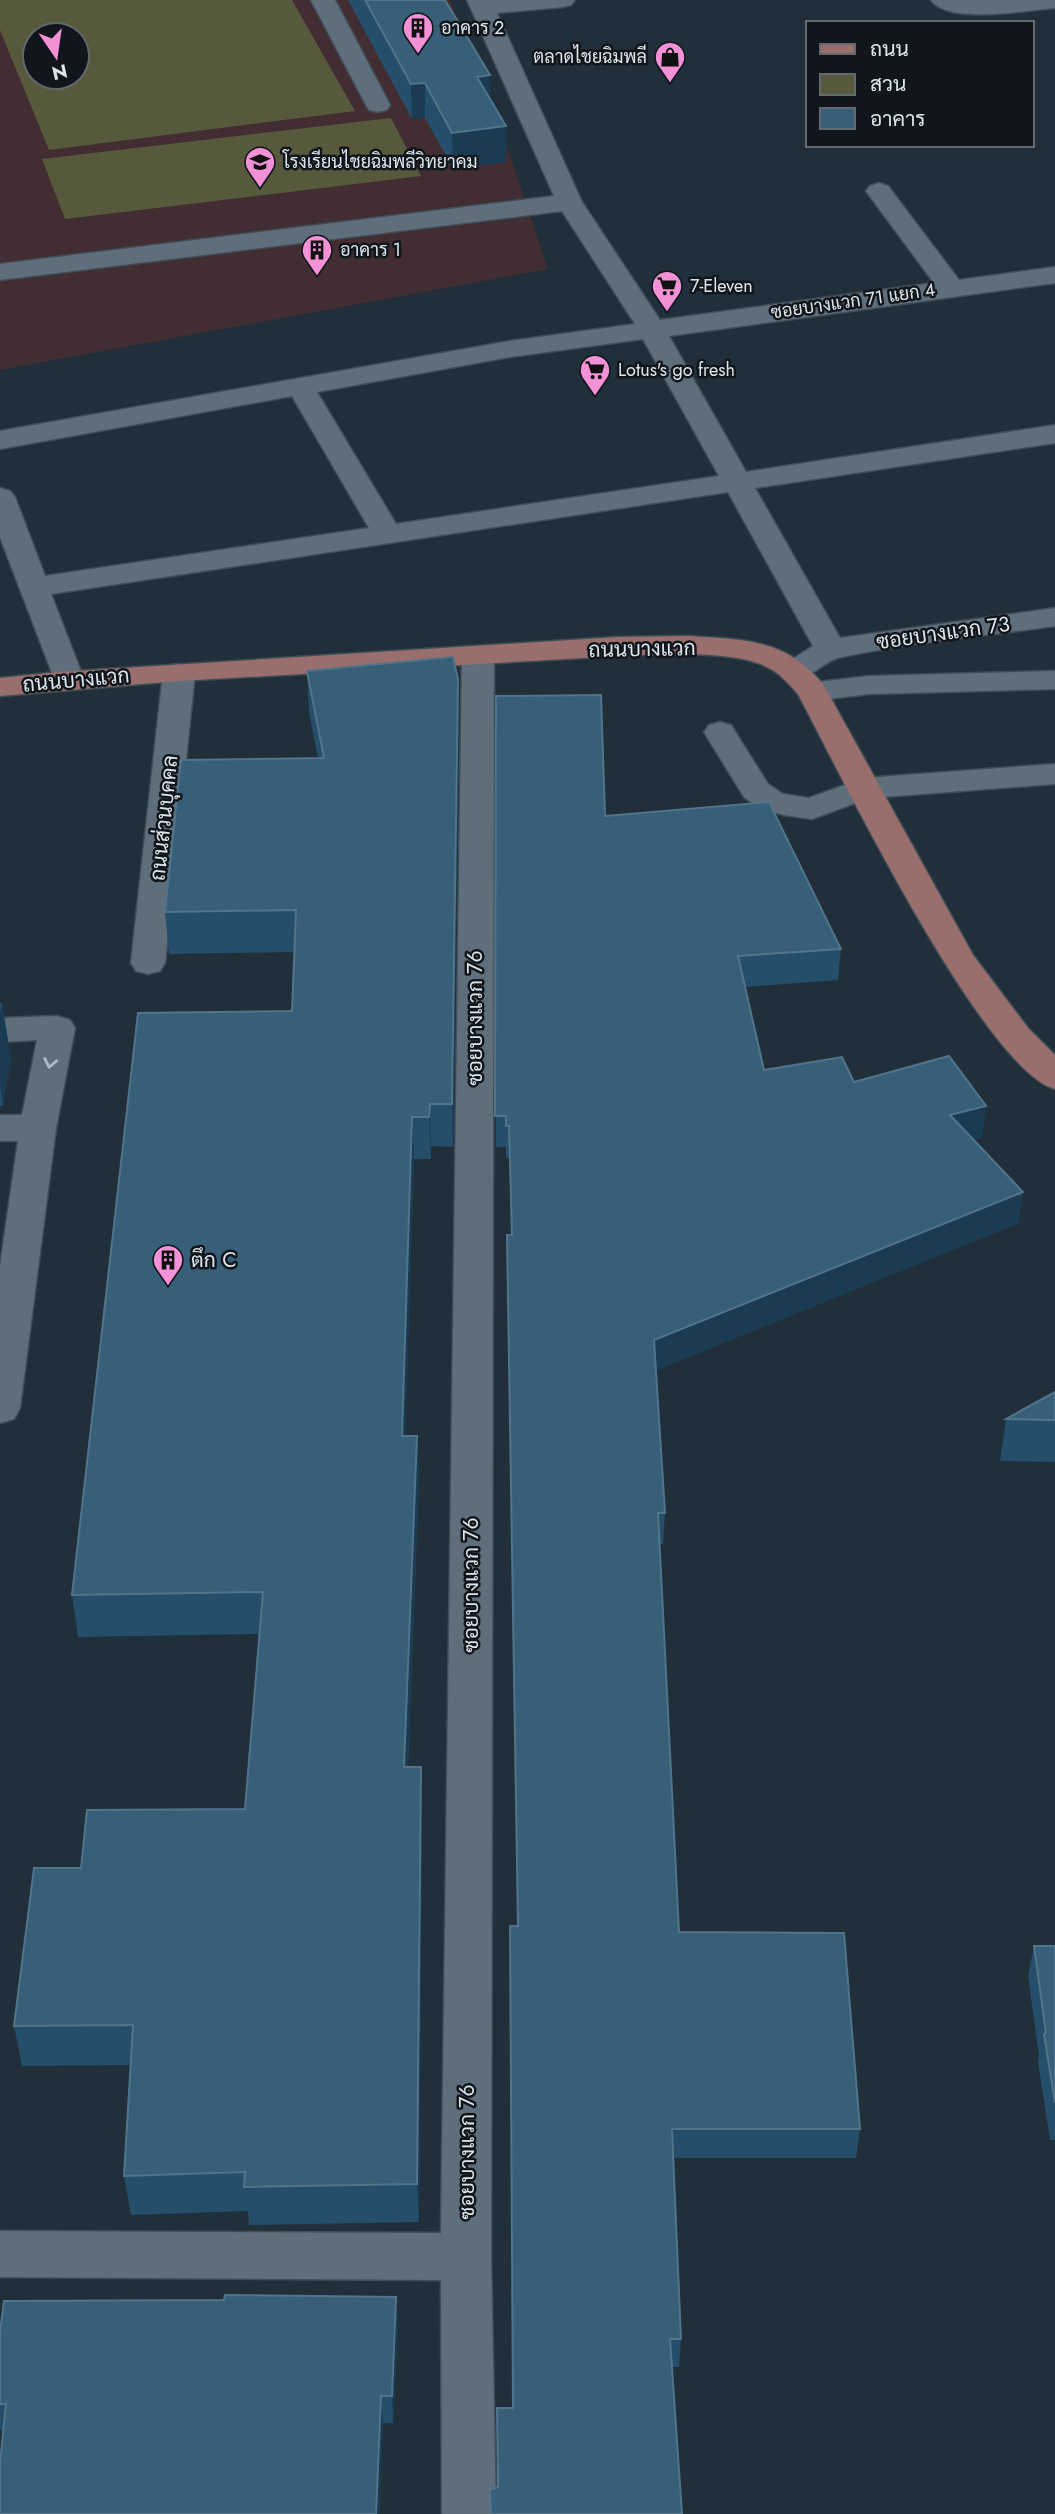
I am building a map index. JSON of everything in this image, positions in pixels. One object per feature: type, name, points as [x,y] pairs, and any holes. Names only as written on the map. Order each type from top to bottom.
[{"type":"main road","name":"ถนนบางแวก","points":[[0,687],[68,679],[648,646],[718,648],[760,653],[786,662],[804,681]]},
{"type":"main road","points":[[804,681],[958,959],[1015,1036],[1055,1077]]},
{"type":"street","points":[[323,0],[378,105]]},
{"type":"street","points":[[562,0],[480,4],[569,202],[651,328],[830,649],[804,681]]},
{"type":"street","points":[[943,0],[962,8],[1055,1]]},
{"type":"street","points":[[879,191],[951,288]]},
{"type":"street","points":[[0,272],[569,202]]},
{"type":"street","name":"ซอยบางแวก 71 แยก 4","points":[[0,440],[510,349],[1055,275]]},
{"type":"street","points":[[299,385],[386,532]]},
{"type":"street","points":[[34,587],[386,532],[1055,434]]},
{"type":"street","points":[[0,497],[68,679]]},
{"type":"street","name":"ซอยบางแวก 73","points":[[830,649],[1055,617]]},
{"type":"street","name":"ซอยบางแวก 76","points":[[469,2514],[466,2257],[478,656]]},
{"type":"street","name":"ถนนส่วนบุคคล","points":[[148,963],[179,673]]},
{"type":"street","points":[[804,681],[869,685],[1055,680]]},
{"type":"street","points":[[720,732],[756,790],[771,801],[812,809],[864,788],[1055,774]]},
{"type":"street","points":[[0,1030],[57,1028],[38,1128],[0,1408]]},
{"type":"street","points":[[0,1128],[38,1128]]},
{"type":"street","points":[[0,2254],[466,2257]]},
{"type":"shaded area","name":"โรงเรียนไชยฉิมพลีวิทยาคม","points":[[0,0],[450,0],[494,109],[548,269],[0,370]]},
{"type":"green space","points":[[0,0],[292,0],[355,111],[49,150],[25,91],[91,91],[91,21],[21,21],[21,81],[0,30]]},
{"type":"green space","points":[[391,118],[421,176],[65,219],[42,159]]},
{"type":"building","name":"อาคาร 2","points":[[365,0],[445,0],[490,75],[477,77],[506,126],[452,133],[425,83],[411,84]]},
{"type":"building","points":[[453,657],[458,679],[452,1104],[430,1104],[429,1117],[412,1117],[402,1436],[417,1436],[404,1767],[421,1767],[417,2184],[244,2187],[245,2172],[124,2176],[133,2025],[14,2026],[34,1868],[81,1868],[87,1810],[245,1809],[263,1592],[72,1595],[138,1013],[292,1011],[296,910],[165,912],[181,760],[324,758],[307,671]]},
{"type":"building","points":[[601,695],[605,816],[769,802],[841,949],[738,956],[764,1070],[842,1057],[854,1082],[949,1056],[986,1106],[950,1115],[1023,1192],[654,1340],[665,1513],[658,1513],[679,1932],[844,1933],[860,2129],[672,2129],[681,2339],[670,2339],[682,2514],[491,2514],[490,2490],[498,2487],[497,2408],[513,2408],[510,1926],[518,1926],[507,1235],[512,1235],[509,1126],[506,1126],[506,1116],[495,1116],[496,696]]},
{"type":"building","points":[[1055,1392],[1055,1420],[1006,1419]]},
{"type":"building","points":[[1034,1946],[1055,1946],[1055,2103],[1044,2034],[1046,2033]]},
{"type":"building","points":[[225,2295],[396,2297],[392,2396],[381,2396],[376,2514],[0,2514],[0,2463],[6,2404],[0,2404],[0,2332],[4,2301],[224,2300]]},
{"type":"place","name":"อาคาร 2","points":[[418,55]]},
{"type":"place","name":"ตลาดไชยฉิมพลี","points":[[670,84]]},
{"type":"place","name":"โรงเรียนไชยฉิมพลีวิทยาคม","points":[[260,189]]},
{"type":"place","name":"อาคาร 1","points":[[317,277]]},
{"type":"place","name":"7-Eleven","points":[[667,313]]},
{"type":"place","name":"Lotus's go fresh","points":[[595,397]]},
{"type":"place","name":"ตึก C","points":[[168,1287]]}]
